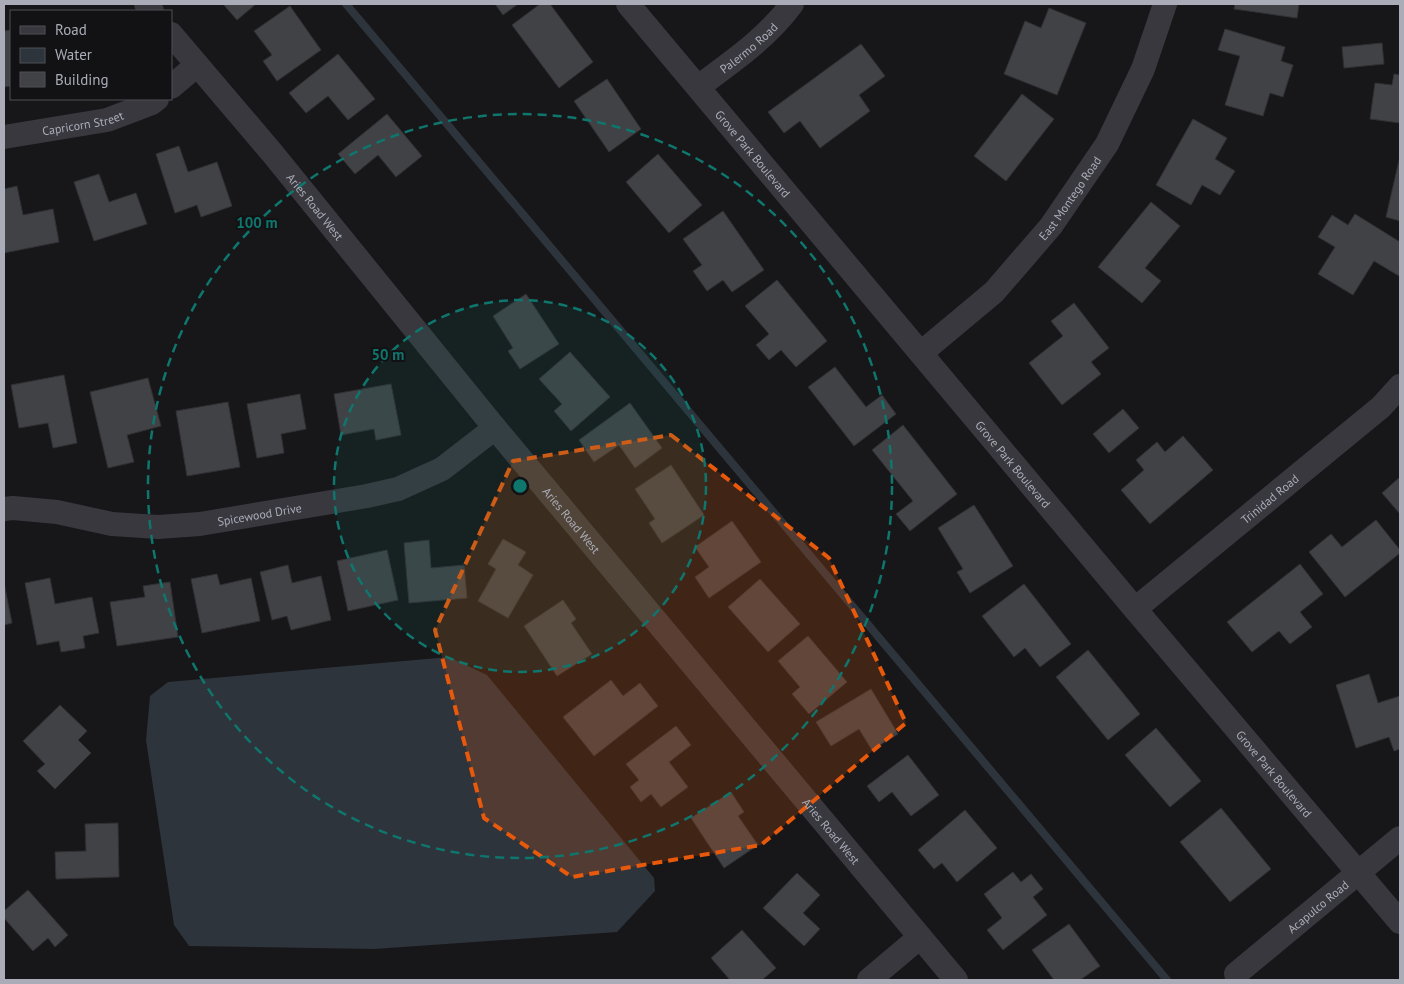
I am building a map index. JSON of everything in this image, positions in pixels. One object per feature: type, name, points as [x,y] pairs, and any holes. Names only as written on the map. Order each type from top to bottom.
[{"type":"street","name":"Grove Park Boulevard","points":[[628,4],[1400,922]]},
{"type":"street","name":"Palermo Road","points":[[698,87],[756,43],[792,4]]},
{"type":"street","name":"East Montego Road","points":[[921,353],[994,292],[1051,226],[1107,144],[1143,69],[1165,4]]},
{"type":"street","name":"Aries Road West","points":[[172,35],[273,154],[495,428],[956,980]]},
{"type":"street","points":[[172,86],[197,65]]},
{"type":"street","name":"Capricorn Street","points":[[4,137],[107,120],[156,100]]},
{"type":"street","name":"Trinidad Road","points":[[1136,609],[1381,407],[1400,386]]},
{"type":"street","name":"Spicewood Drive","points":[[4,509],[13,508],[57,512],[112,524],[158,527],[220,521],[398,489],[442,468],[495,428]]},
{"type":"street","name":"Acapulco Road","points":[[1236,974],[1400,838]]},
{"type":"street","points":[[869,980],[920,937]]},
{"type":"highlighted area","points":[[671,435],[829,558],[906,723],[761,845],[572,877],[484,818],[435,630],[513,461]]},
{"type":"water","points":[[449,657],[487,675],[654,878],[655,891],[617,932],[374,949],[189,946],[174,925],[146,740],[150,696],[168,682]]},
{"type":"building","points":[[223,4],[256,4],[237,20]]},
{"type":"building","points":[[495,4],[518,4],[503,15]]},
{"type":"building","points":[[540,4],[550,4],[593,62],[559,88],[512,25]]},
{"type":"building","points":[[1235,4],[1299,4],[1297,18],[1234,9]]},
{"type":"building","points":[[290,6],[321,50],[277,81],[263,61],[272,55],[254,31]]},
{"type":"building","points":[[1049,8],[1086,23],[1057,95],[1004,74],[1025,21],[1041,28]]},
{"type":"building","points":[[1225,29],[1285,47],[1281,61],[1293,65],[1283,97],[1270,93],[1263,116],[1225,105],[1240,56],[1218,50]]},
{"type":"building","points":[[10,30],[10,86],[4,87],[4,31]]},
{"type":"building","points":[[1382,43],[1384,64],[1344,68],[1342,47]]},
{"type":"building","points":[[861,44],[885,76],[859,95],[870,111],[820,148],[800,121],[784,133],[768,112]]},
{"type":"building","points":[[338,54],[375,99],[348,120],[328,96],[306,113],[289,93]]},
{"type":"building","points":[[1394,74],[1400,75],[1400,123],[1370,119],[1375,83],[1392,85]]},
{"type":"building","points":[[607,79],[641,129],[609,152],[574,101]]},
{"type":"building","points":[[1022,94],[1054,119],[1006,181],[974,156]]},
{"type":"building","points":[[387,114],[422,156],[396,177],[378,155],[355,174],[338,154]]},
{"type":"building","points":[[1193,119],[1227,138],[1215,159],[1235,171],[1220,195],[1202,185],[1191,205],[1156,185]]},
{"type":"building","points":[[179,146],[188,172],[217,162],[232,206],[201,217],[197,205],[175,213],[156,154]]},
{"type":"building","points":[[658,154],[702,205],[669,233],[626,182]]},
{"type":"building","points":[[1400,156],[1400,221],[1386,217]]},
{"type":"building","points":[[99,174],[109,202],[136,193],[147,224],[94,241],[74,182]]},
{"type":"building","points":[[17,186],[23,215],[53,209],[59,242],[4,253],[4,189]]},
{"type":"building","points":[[1151,202],[1180,226],[1145,268],[1161,281],[1142,303],[1098,267]]},
{"type":"building","points":[[723,211],[764,270],[732,292],[723,280],[707,291],[693,271],[702,265],[683,239]]},
{"type":"building","points":[[1355,214],[1400,242],[1400,274],[1399,276],[1374,261],[1353,295],[1318,274],[1335,247],[1318,237],[1332,215],[1348,225]]},
{"type":"building","points":[[777,280],[827,341],[796,367],[781,350],[769,360],[756,345],[769,334],[745,306]]},
{"type":"building","points":[[526,294],[559,344],[520,369],[508,351],[513,348],[493,316]]},
{"type":"building","points":[[1074,303],[1109,348],[1091,362],[1101,374],[1062,405],[1029,363],[1063,336],[1051,321]]},
{"type":"building","points":[[570,352],[610,397],[571,431],[554,411],[562,404],[539,379]]},
{"type":"building","points":[[835,367],[866,407],[882,395],[896,414],[854,446],[808,387]]},
{"type":"building","points":[[64,375],[77,443],[53,448],[48,423],[19,428],[11,385]]},
{"type":"building","points":[[148,378],[161,426],[127,435],[134,462],[108,468],[90,392]]},
{"type":"building","points":[[391,384],[401,435],[376,440],[374,429],[341,435],[334,394]]},
{"type":"building","points":[[300,394],[306,429],[281,434],[284,453],[257,458],[247,404]]},
{"type":"building","points":[[228,402],[240,467],[187,476],[176,411]]},
{"type":"building","points":[[630,403],[662,448],[635,468],[619,445],[594,462],[579,440]]},
{"type":"building","points":[[1123,409],[1139,428],[1109,453],[1093,434]]},
{"type":"building","points":[[903,425],[957,494],[910,531],[896,514],[913,501],[872,450]]},
{"type":"building","points":[[1183,436],[1213,470],[1150,524],[1121,490],[1144,470],[1136,460],[1157,442],[1165,452]]},
{"type":"building","points":[[671,465],[704,515],[662,543],[649,523],[655,519],[635,489]]},
{"type":"building","points":[[1400,477],[1400,514],[1382,493]]},
{"type":"building","points":[[974,505],[1013,566],[970,593],[957,572],[963,569],[938,528]]},
{"type":"building","points":[[1376,520],[1400,550],[1400,553],[1345,597],[1309,552],[1331,534],[1342,547]]},
{"type":"building","points":[[732,521],[761,562],[709,598],[695,577],[709,567],[695,547]]},
{"type":"building","points":[[503,539],[526,552],[518,565],[533,575],[508,618],[478,601],[496,569],[488,564]]},
{"type":"building","points":[[429,540],[431,568],[464,565],[467,598],[409,603],[404,543]]},
{"type":"building","points":[[387,550],[398,600],[348,611],[337,561]]},
{"type":"building","points":[[1300,564],[1323,594],[1300,612],[1312,627],[1290,644],[1279,631],[1252,652],[1227,622]]},
{"type":"building","points":[[288,565],[292,583],[321,576],[331,620],[291,630],[287,616],[272,620],[260,572]]},
{"type":"building","points":[[217,574],[220,585],[251,578],[260,621],[202,633],[191,579]]},
{"type":"building","points":[[50,578],[55,604],[92,597],[99,633],[83,636],[85,648],[61,652],[59,641],[37,645],[25,583]]},
{"type":"building","points":[[760,579],[800,624],[768,652],[728,607]]},
{"type":"building","points":[[170,582],[178,637],[117,646],[110,602],[145,597],[143,586]]},
{"type":"building","points":[[4,583],[12,623],[4,625]]},
{"type":"building","points":[[1024,584],[1071,644],[1040,667],[1025,648],[1014,657],[982,616]]},
{"type":"building","points":[[563,600],[576,619],[571,623],[592,654],[557,676],[524,626]]},
{"type":"building","points":[[808,636],[847,682],[809,714],[792,694],[800,687],[778,661]]},
{"type":"building","points":[[1088,650],[1140,714],[1108,740],[1056,677]]},
{"type":"building","points":[[1369,674],[1378,703],[1400,696],[1400,749],[1394,751],[1389,737],[1356,748],[1336,685]]},
{"type":"building","points":[[611,680],[623,696],[640,683],[658,706],[594,756],[563,717]]},
{"type":"building","points":[[871,689],[898,734],[872,750],[859,729],[831,746],[816,722]]},
{"type":"building","points":[[60,705],[87,731],[78,740],[91,753],[55,789],[37,771],[45,764],[23,741]]},
{"type":"building","points":[[676,726],[691,745],[669,762],[688,787],[661,807],[651,794],[641,802],[630,787],[639,780],[626,764]]},
{"type":"building","points":[[1156,728],[1201,781],[1170,807],[1125,755]]},
{"type":"building","points":[[908,755],[939,795],[911,816],[892,792],[879,802],[867,786]]},
{"type":"building","points":[[731,792],[744,812],[738,816],[758,845],[724,868],[691,818]]},
{"type":"building","points":[[1221,808],[1271,869],[1230,902],[1180,842]]},
{"type":"building","points":[[965,810],[997,848],[957,882],[942,863],[934,869],[918,850]]},
{"type":"building","points":[[118,823],[119,877],[56,879],[55,852],[86,851],[85,824]]},
{"type":"building","points":[[1013,872],[1021,882],[1031,874],[1043,889],[1033,897],[1047,915],[1003,950],[987,930],[1002,918],[984,894]]},
{"type":"building","points":[[797,873],[820,895],[803,913],[820,929],[804,946],[763,908]]},
{"type":"building","points":[[28,890],[68,935],[55,947],[48,938],[33,951],[4,918],[4,911]]},
{"type":"building","points":[[1069,924],[1100,966],[1080,980],[1054,980],[1032,950]]},
{"type":"building","points":[[742,930],[776,968],[762,980],[730,980],[711,958]]},
{"type":"waterway","points":[[346,4],[1167,980]]}]
